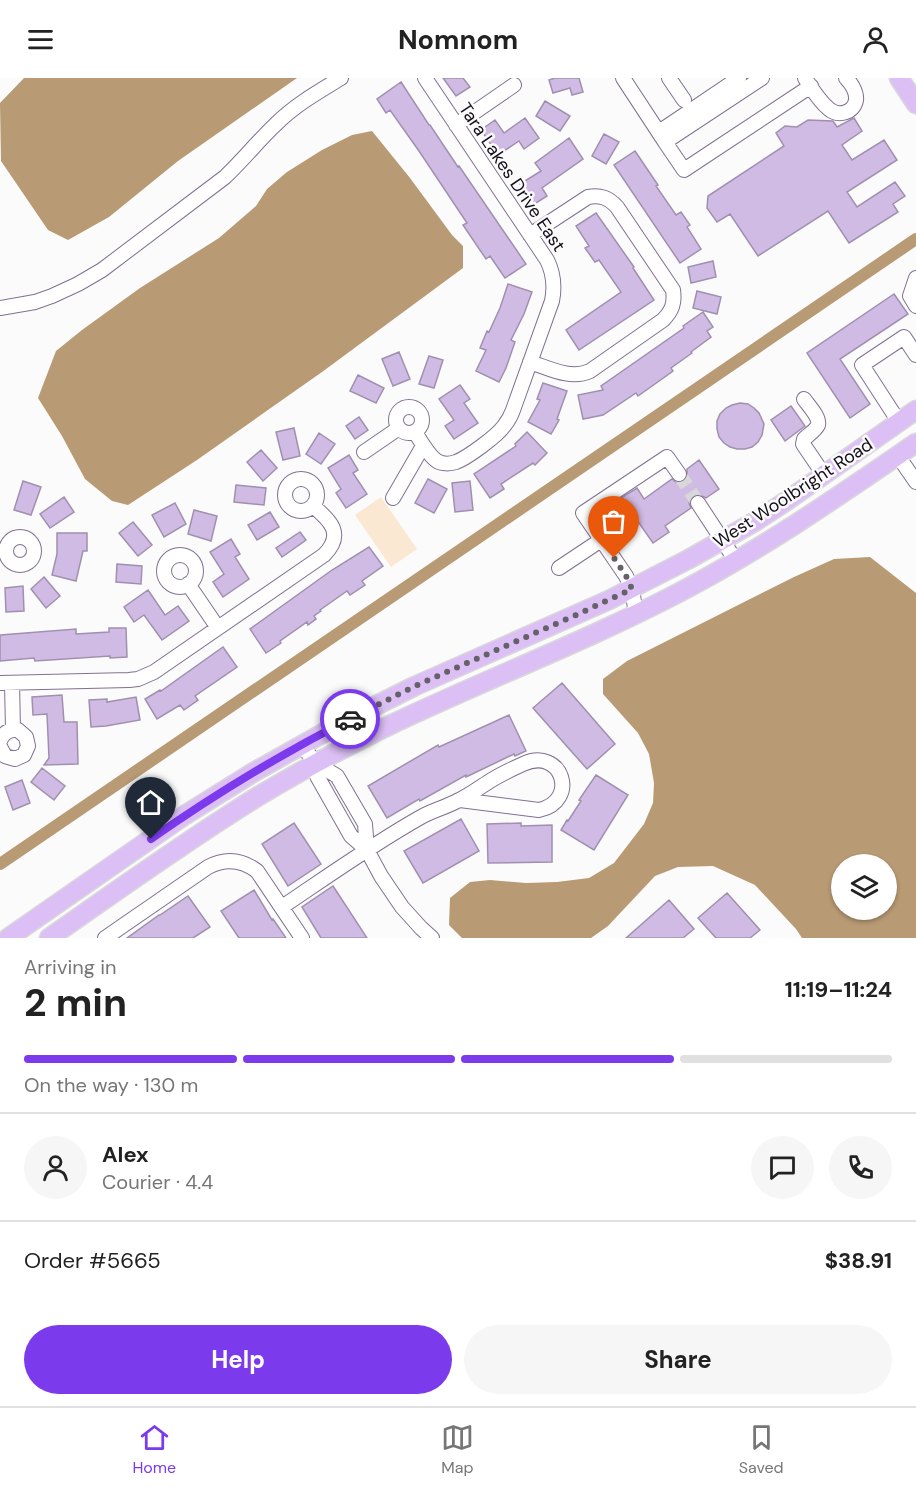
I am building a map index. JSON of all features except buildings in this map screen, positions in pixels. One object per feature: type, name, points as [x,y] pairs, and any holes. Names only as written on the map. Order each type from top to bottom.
[{"type":"main road","points":[[899,78],[916,104]]},
{"type":"main road","name":"West Woolbright Road","points":[[8,938],[184,815],[301,745],[415,686],[632,589],[724,540],[824,475],[916,410]]},
{"type":"main road","name":"West Woolbright Road","points":[[49,938],[259,796],[353,743],[423,709],[683,591],[797,523],[916,443]]},
{"type":"street","points":[[0,308],[26,304],[52,296],[102,270],[225,177],[290,112],[340,78]]},
{"type":"street","name":"Tara Lakes Drive East","points":[[415,432],[423,446],[438,462],[446,464],[462,459],[505,426],[510,418],[552,301],[554,284],[551,268],[425,78]]},
{"type":"street","points":[[623,78],[684,171],[808,82],[831,111],[842,114],[851,110],[856,100],[855,91],[846,78]]},
{"type":"street","points":[[669,78],[690,110]]},
{"type":"street","points":[[662,137],[690,110],[741,82],[762,78]]},
{"type":"street","points":[[456,125],[514,85]]},
{"type":"street","points":[[530,235],[588,197],[596,195],[604,197],[617,207],[673,290],[674,298],[673,307],[663,320],[582,374],[566,374],[530,362]]},
{"type":"street","points":[[916,278],[910,296],[916,306]]},
{"type":"street","points":[[899,422],[862,365],[904,337],[916,355]]},
{"type":"street","points":[[804,399],[819,423],[804,439],[803,444],[824,475]]},
{"type":"street","points":[[408,407],[420,412],[422,416],[421,425],[415,432],[406,433],[399,428],[396,419],[400,411],[408,407]]},
{"type":"street","points":[[364,452],[399,428]]},
{"type":"street","points":[[393,498],[423,446]]},
{"type":"street","points":[[898,456],[916,482]]},
{"type":"street","points":[[636,614],[632,589],[626,576],[583,513],[667,457],[679,474]]},
{"type":"street","points":[[698,503],[736,561]]},
{"type":"street","points":[[14,730],[6,683],[138,679],[154,672],[324,555],[333,542],[333,526],[313,506]]},
{"type":"street","points":[[559,568],[601,540]]},
{"type":"street","points":[[189,584],[218,628]]},
{"type":"street","points":[[0,741],[4,734],[18,730],[26,737],[28,746],[27,751],[15,759],[5,756],[0,747]]},
{"type":"street","points":[[301,745],[317,764],[337,776],[365,824],[367,850],[386,884],[402,907],[432,938]]},
{"type":"street","points":[[282,907],[367,850],[424,816],[460,800],[491,780],[534,760],[542,760],[556,767],[563,782],[560,798],[547,808],[539,810],[460,800]]},
{"type":"street","points":[[105,938],[208,867],[225,861],[242,862],[257,871],[302,938]]},
{"type":"shaded area","points":[[24,78],[297,78],[178,161],[109,217],[68,240],[48,230],[1,161],[0,103]]},
{"type":"shaded area","points":[[372,131],[452,235],[463,246],[463,268],[322,372],[197,460],[128,505],[112,501],[85,479],[38,398],[56,351],[140,288],[219,238],[256,206],[267,189],[287,172],[322,150],[352,135]]},
{"type":"shaded area","points":[[381,497],[417,549],[391,567],[355,515]]},
{"type":"shaded area","points":[[870,557],[916,593],[916,938],[802,938],[755,885],[713,866],[678,867],[655,876],[608,926],[591,938],[462,938],[449,925],[450,898],[470,882],[490,880],[526,883],[557,882],[589,878],[614,863],[644,824],[653,803],[654,783],[649,754],[638,733],[603,694],[603,679],[627,661],[834,559]]},
{"type":"waterway","points":[[0,864],[916,239]]},
{"type":"tunnel","points":[[679,474],[698,503]]},
{"type":"way so far","points":[[350,719],[415,686],[632,589],[614,558]]},
{"type":"route","points":[[151,839],[220,792],[350,719]]}]
